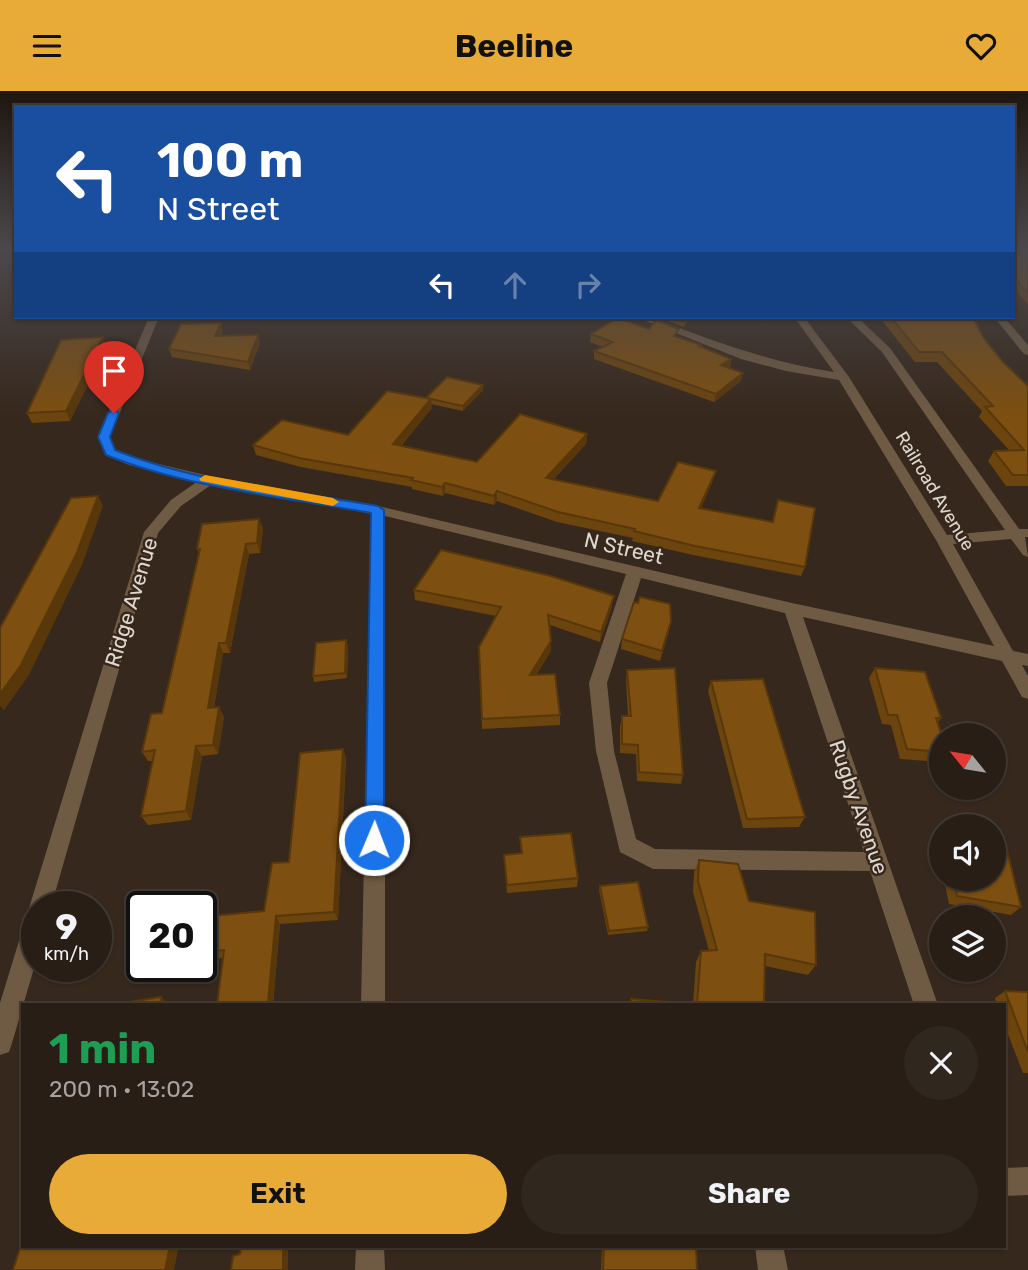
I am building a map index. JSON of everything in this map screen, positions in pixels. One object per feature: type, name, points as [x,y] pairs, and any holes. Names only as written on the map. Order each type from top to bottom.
[{"type":"street","points":[[153,319],[104,437],[110,452],[134,462],[209,479]]},
{"type":"street","points":[[646,319],[745,357],[786,368],[843,377]]},
{"type":"street","name":"Railroad Avenue","points":[[800,319],[843,377],[943,540],[1028,692]]},
{"type":"street","points":[[853,319],[886,350],[1022,533],[1028,552]]},
{"type":"street","points":[[1001,319],[1028,352]]},
{"type":"street","name":"N Street","points":[[209,479],[378,510],[792,609],[1028,660]]},
{"type":"street","name":"Ridge Avenue","points":[[45,891],[151,531],[176,503],[209,479]]},
{"type":"street","points":[[373,1003],[378,510]]},
{"type":"street","points":[[943,540],[1022,533]]},
{"type":"street","points":[[635,572],[598,683],[605,751],[627,845],[653,859],[877,862]]},
{"type":"street","name":"Rugby Avenue","points":[[792,609],[925,1003]]},
{"type":"street","points":[[0,1043],[21,972]]},
{"type":"street","points":[[1006,1182],[1028,1181]]},
{"type":"street","points":[[370,1248],[370,1270]]},
{"type":"street","points":[[769,1248],[773,1270]]},
{"type":"building","points":[[616,319],[649,329],[656,320],[679,329],[674,336],[731,359],[721,365],[743,373],[716,394],[594,351],[613,342],[591,334]]},
{"type":"building","points":[[893,319],[974,319],[983,337],[1003,362],[1028,386],[1028,475],[1013,475],[994,451],[1024,450],[985,407],[993,406],[942,352],[919,352]]},
{"type":"building","points":[[221,323],[215,336],[258,335],[248,362],[169,349],[181,324]]},
{"type":"building","points":[[103,337],[66,411],[27,413],[61,340]]},
{"type":"building","points":[[447,377],[483,385],[463,406],[426,398]]},
{"type":"building","points":[[387,391],[431,399],[393,444],[477,462],[520,414],[587,434],[546,478],[658,501],[678,462],[716,471],[699,508],[773,522],[778,500],[815,508],[805,567],[695,546],[634,531],[635,529],[558,512],[497,491],[494,496],[445,483],[442,487],[411,480],[413,478],[299,458],[253,445],[282,420],[348,435]]},
{"type":"building","points":[[98,496],[76,555],[21,665],[0,694],[0,628],[71,498]]},
{"type":"building","points":[[259,519],[257,543],[246,544],[226,643],[219,643],[208,708],[219,707],[213,745],[196,746],[186,811],[141,816],[155,750],[142,752],[151,714],[162,713],[200,549],[197,549],[202,524]]},
{"type":"building","points":[[441,550],[551,576],[614,596],[601,632],[548,615],[551,641],[530,675],[555,674],[560,715],[482,719],[479,647],[501,607],[414,590]]},
{"type":"building","points":[[640,597],[670,604],[671,621],[662,651],[622,639],[634,602],[638,603]]},
{"type":"building","points":[[346,640],[345,673],[313,676],[316,643]]},
{"type":"building","points":[[675,668],[683,775],[639,772],[638,745],[622,744],[622,716],[631,716],[627,670]]},
{"type":"building","points":[[875,668],[925,672],[941,718],[936,718],[938,723],[929,723],[929,751],[907,749],[897,715],[888,715]]},
{"type":"building","points":[[763,679],[805,817],[747,819],[711,681]]},
{"type":"building","points":[[343,749],[334,912],[276,916],[268,1002],[217,1003],[224,950],[217,951],[217,915],[264,911],[272,863],[289,862],[300,753]]},
{"type":"building","points":[[571,833],[578,878],[507,885],[504,855],[522,853],[520,837]]},
{"type":"building","points":[[1007,850],[1021,907],[957,896],[956,891],[1006,891]]},
{"type":"building","points":[[699,860],[738,864],[749,901],[815,912],[816,965],[765,954],[764,1003],[697,1003],[701,951],[717,950],[698,881]]},
{"type":"building","points":[[638,882],[648,927],[609,931],[600,886]]},
{"type":"building","points":[[1005,991],[1028,992],[1028,1052]]},
{"type":"building","points":[[161,997],[160,1003],[123,1003]]},
{"type":"building","points":[[631,999],[668,1002],[668,1003],[631,1003]]},
{"type":"building","points":[[21,1245],[21,1248],[170,1248],[165,1270],[13,1270]]},
{"type":"building","points":[[241,1248],[283,1248],[283,1270],[231,1270],[233,1256],[240,1254]]},
{"type":"building","points":[[604,1248],[696,1248],[697,1270],[603,1270]]},
{"type":"slow traffic","points":[[205,479],[333,502]]},
{"type":"route","points":[[114,413],[104,437],[110,452],[134,462],[209,479],[378,510],[374,840]]}]
